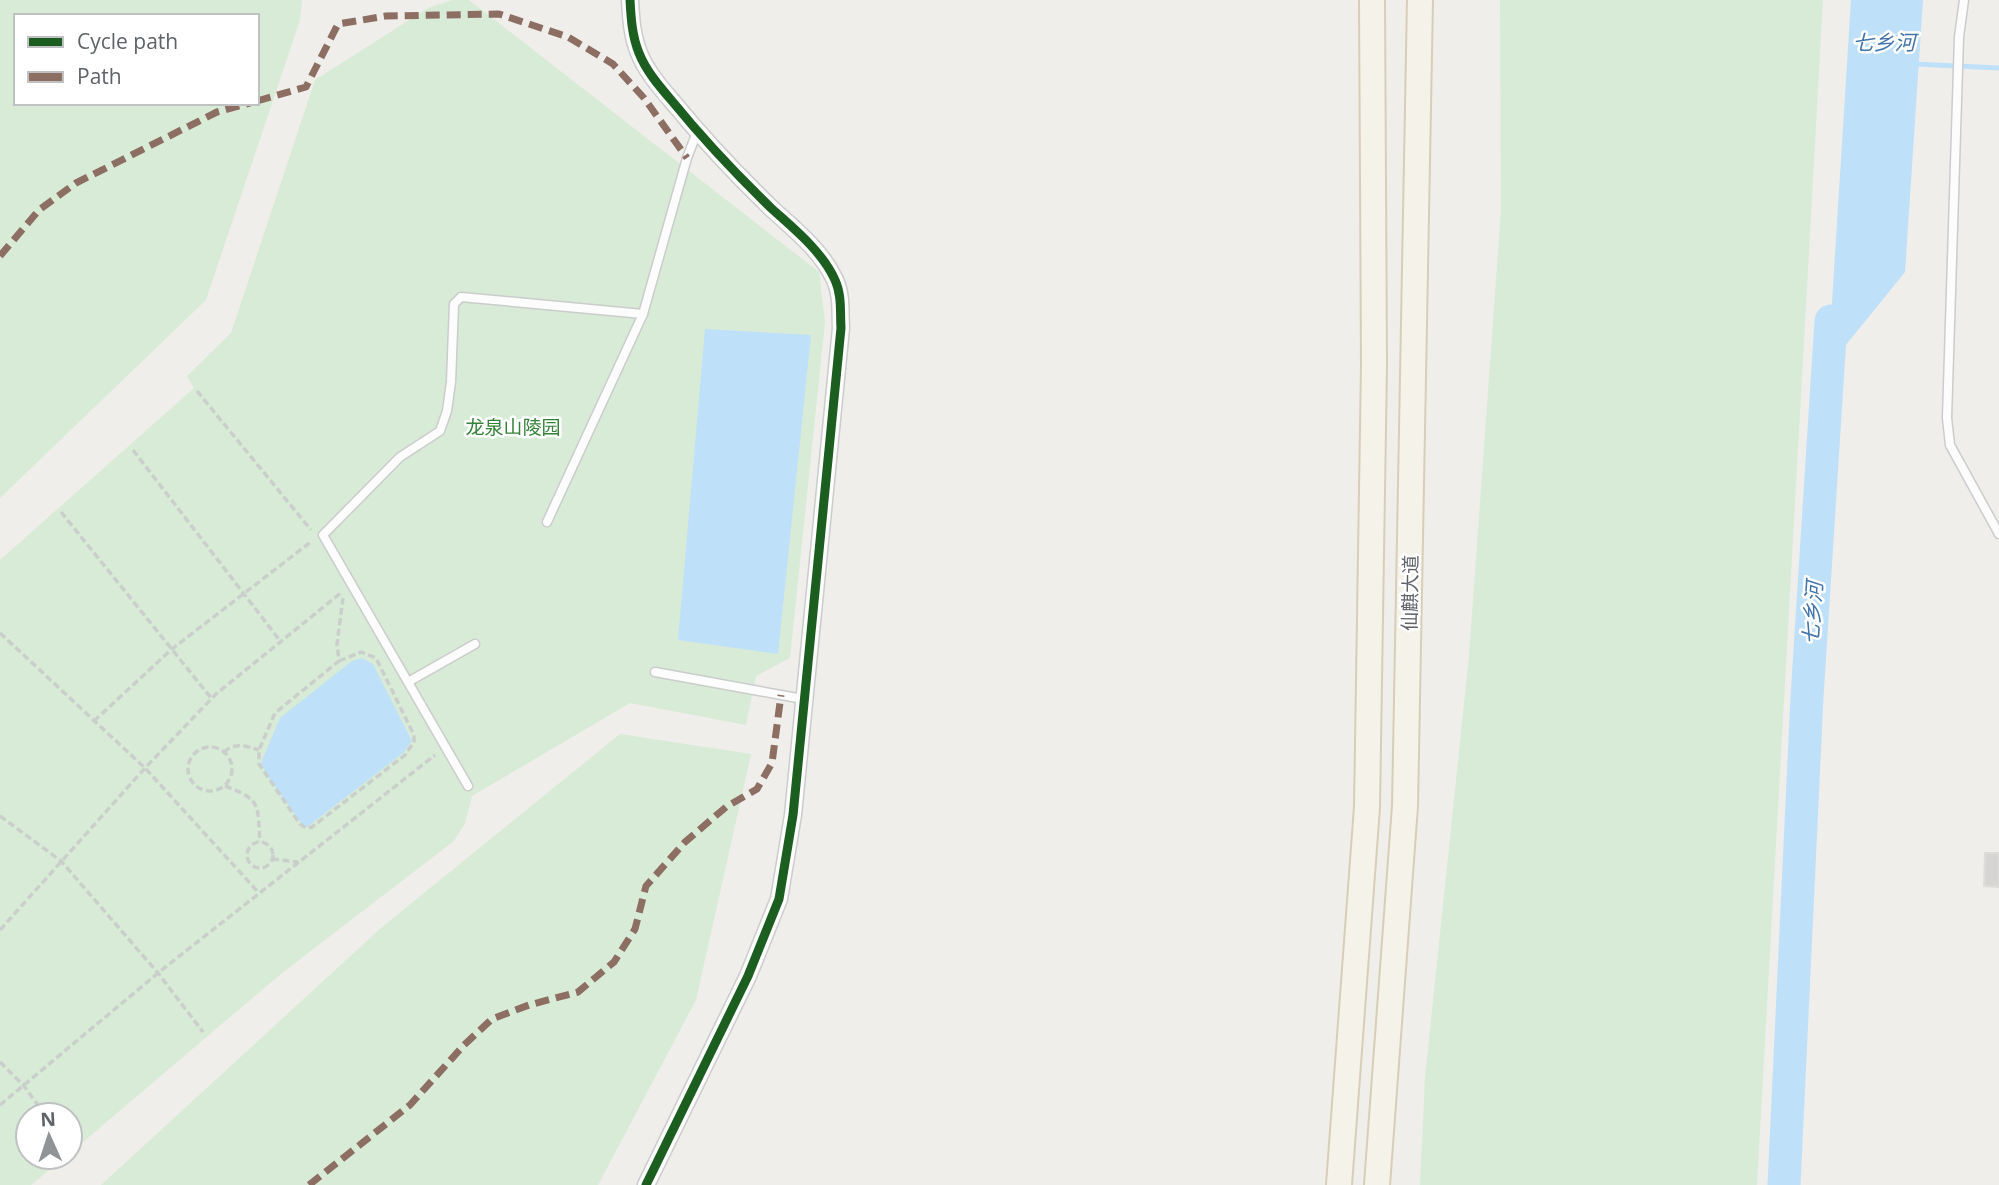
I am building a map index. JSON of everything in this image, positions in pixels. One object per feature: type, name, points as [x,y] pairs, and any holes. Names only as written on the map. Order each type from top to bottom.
[{"type":"main road","name":"仙麒大道","points":[[1339,1185],[1367,807],[1374,364],[1372,0]]},
{"type":"main road","name":"仙麒大道","points":[[1377,1185],[1405,806],[1420,0]]},
{"type":"street","points":[[630,0],[639,54],[654,78],[697,132],[824,261],[835,281],[840,299],[841,328],[793,815],[779,900],[748,976],[646,1185]]},
{"type":"lane","points":[[1964,0],[1959,37],[1947,418],[1950,444],[1999,534]]},
{"type":"lane","points":[[547,522],[643,314],[687,158],[697,132]]},
{"type":"lane","points":[[468,786],[323,535],[400,457],[440,431],[447,411],[451,382],[454,304],[461,297],[643,314]]},
{"type":"lane","points":[[408,682],[475,644]]},
{"type":"lane","points":[[655,672],[803,699]]},
{"type":"path","points":[[94,721],[172,649],[317,538],[197,391]]},
{"type":"path","points":[[133,450],[281,642]]},
{"type":"path","points":[[61,512],[212,699]]},
{"type":"path","points":[[0,930],[145,768],[212,699],[345,590],[337,644],[339,661]]},
{"type":"path","points":[[0,633],[145,768],[259,893]]},
{"type":"path","points":[[361,652],[376,658],[414,735],[414,742],[405,755],[312,827],[306,828],[300,824],[258,764],[259,750],[271,728],[275,713],[339,661],[361,652]]},
{"type":"path","points":[[225,752],[231,746],[242,745],[259,750]]},
{"type":"path","points":[[225,786],[233,770],[228,754],[212,746],[195,751],[187,767],[192,784],[208,792],[225,786],[247,794],[258,812],[260,843]]},
{"type":"path","points":[[0,1105],[158,972],[446,747]]},
{"type":"path","points":[[0,816],[61,861],[158,972],[203,1032]]},
{"type":"path","points":[[264,842],[271,849],[272,859],[266,867],[256,867],[248,861],[247,851],[253,843],[260,843],[264,842]]},
{"type":"path","points":[[272,859],[299,862]]},
{"type":"path","points":[[0,1062],[35,1101]]},
{"type":"green space","points":[[0,0],[302,0],[300,20],[206,300],[0,498]]},
{"type":"green space","name":"龙泉山陵园","points":[[452,0],[469,0],[819,272],[825,322],[790,658],[756,676],[746,725],[630,703],[472,796],[465,823],[454,841],[282,973],[84,1141],[84,1101],[14,1101],[14,1171],[48,1171],[31,1185],[0,1185],[0,560],[194,388],[187,376],[231,333],[315,80],[428,8]]},
{"type":"green space","points":[[1500,0],[1823,0],[1757,1185],[1420,1185],[1425,1077],[1469,656],[1501,210]]},
{"type":"green space","points":[[620,734],[751,754],[696,1000],[598,1185],[101,1185],[382,927]]},
{"type":"water","name":"七乡河","points":[[1851,0],[1923,0],[1905,272],[1828,367]]},
{"type":"water","points":[[705,329],[811,335],[778,654],[678,640]]},
{"type":"water","points":[[362,658],[373,664],[412,741],[403,753],[307,827],[270,780],[261,763],[280,718],[352,661]]},
{"type":"building","points":[[1985,853],[1999,853],[1999,887],[1984,886]]},
{"type":"waterway","points":[[1915,64],[1999,68]]},
{"type":"waterway","name":"七乡河","points":[[1784,1185],[1807,697],[1831,321]]},
{"type":"marked path","points":[[259,100],[306,87],[338,24],[386,16],[499,14],[568,37],[613,64],[644,98],[687,158]]},
{"type":"marked path","points":[[0,256],[39,210],[76,183],[217,112],[243,105]]},
{"type":"marked path","points":[[309,1185],[410,1105],[464,1045],[492,1019],[529,1005],[578,992],[614,962],[635,929],[646,886],[685,842],[726,807],[757,789],[772,763],[781,695]]},
{"type":"cycle path","points":[[630,0],[635,40],[649,72],[720,156],[823,259],[837,286],[841,328],[793,815],[779,899],[748,976],[646,1185]]}]
